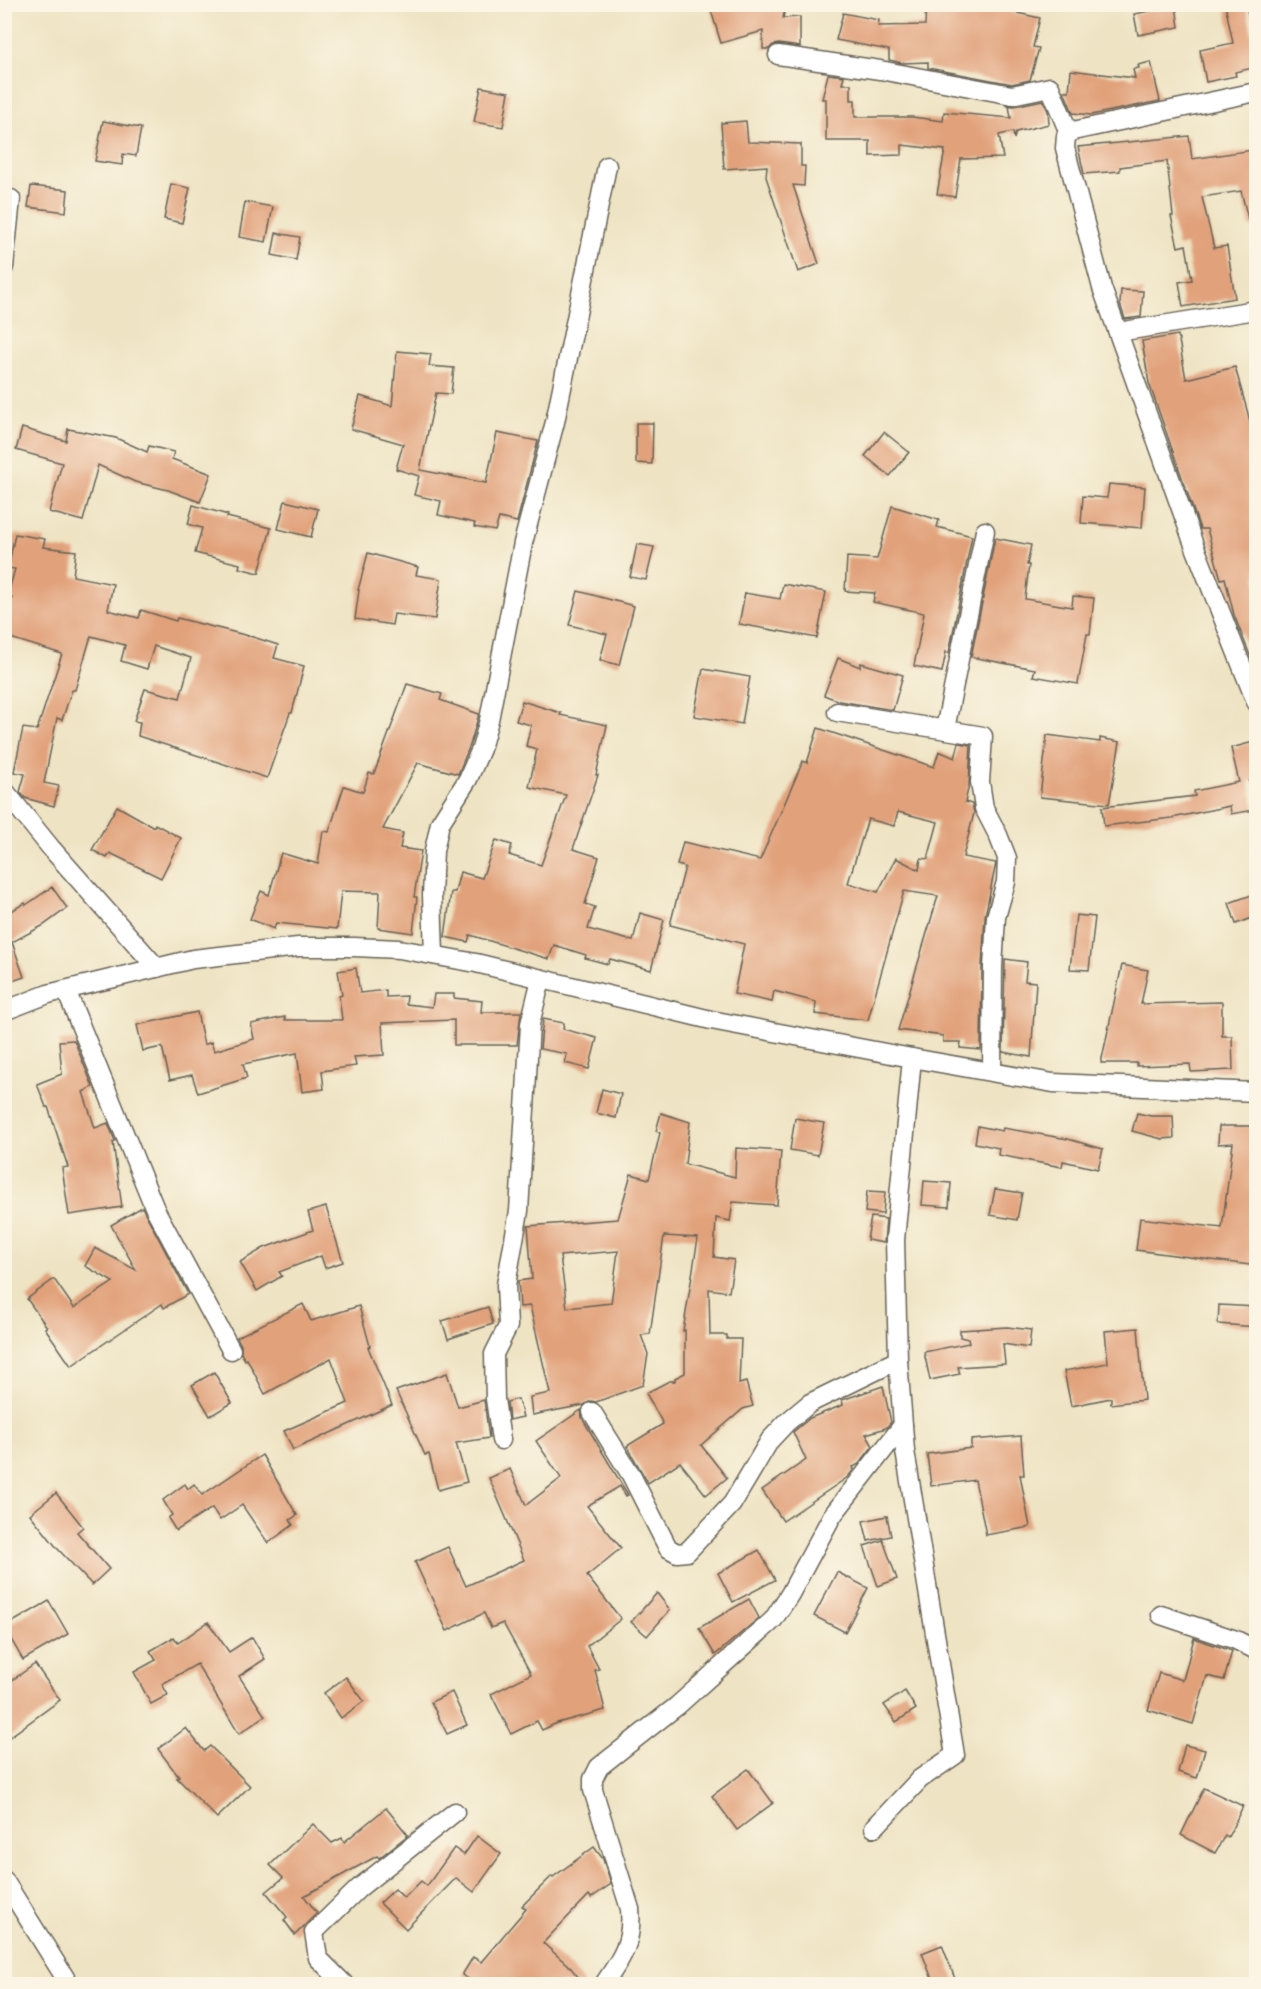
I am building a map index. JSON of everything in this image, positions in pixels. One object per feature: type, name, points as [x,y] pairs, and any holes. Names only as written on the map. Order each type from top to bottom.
[{"type":"street","points":[[778,55],[880,70],[1012,95],[1050,87],[1069,133]]},
{"type":"street","points":[[1257,92],[1069,133],[1066,136],[1065,148],[1102,288],[1192,542],[1257,702]]},
{"type":"street","points":[[434,955],[433,873],[434,851],[440,823],[468,779],[481,749],[489,720],[523,543],[555,422],[606,166]]},
{"type":"street","points":[[4,267],[11,199]]},
{"type":"street","points":[[1118,332],[1257,310]]},
{"type":"street","points":[[945,729],[985,531]]},
{"type":"street","points":[[837,712],[983,736],[980,782],[984,808],[1007,858],[1006,882],[996,917],[992,1072]]},
{"type":"street","points":[[4,790],[51,848],[157,968]]},
{"type":"street","points":[[4,1011],[48,994],[193,959],[298,947],[388,949],[434,955],[711,1020],[1053,1083],[1257,1092]]},
{"type":"street","points":[[501,1440],[495,1399],[494,1354],[508,1326],[506,1285],[519,1211],[530,1024],[541,980]]},
{"type":"street","points":[[66,990],[155,1209],[231,1350]]},
{"type":"street","points":[[874,1828],[920,1779],[955,1755],[905,1451],[898,1360],[894,1240],[912,1058]]},
{"type":"street","points":[[592,1412],[631,1475],[668,1548],[677,1553],[687,1552],[732,1504],[770,1440],[787,1422],[810,1404],[898,1360]]},
{"type":"street","points":[[604,1984],[629,1944],[632,1927],[630,1908],[593,1790],[593,1779],[599,1767],[678,1706],[773,1620],[790,1594],[832,1516],[903,1425]]},
{"type":"street","points":[[1161,1615],[1236,1640],[1257,1650]]},
{"type":"street","points":[[344,1984],[318,1958],[314,1932],[359,1888],[454,1812]]},
{"type":"street","points":[[4,1880],[69,1984]]},
{"type":"building","points":[[709,4],[786,4],[783,18],[800,17],[800,47],[779,44],[763,49],[763,31],[721,43]]},
{"type":"building","points":[[926,4],[1004,4],[1004,10],[1040,18],[1033,47],[1039,48],[1030,80],[1012,84],[928,68],[928,62],[902,63],[889,60],[889,50],[836,40],[843,13],[879,20],[878,26],[925,25]]},
{"type":"building","points":[[1225,4],[1246,4],[1253,39],[1257,38],[1257,67],[1235,72],[1236,76],[1206,82],[1200,50],[1233,43]]},
{"type":"building","points":[[1176,6],[1179,27],[1138,35],[1134,14]]},
{"type":"building","points":[[1151,62],[1160,101],[1091,115],[1073,113],[1064,91],[1069,91],[1071,70],[1135,78],[1133,69],[1139,68],[1138,65]]},
{"type":"building","points":[[828,74],[844,76],[842,84],[851,84],[851,100],[855,100],[855,117],[912,117],[943,121],[944,112],[1011,118],[1009,106],[1005,105],[1014,106],[1043,100],[1048,111],[1049,124],[1016,132],[1014,139],[1013,132],[999,135],[1003,158],[961,159],[955,197],[937,194],[945,150],[902,145],[902,155],[870,156],[870,141],[826,141],[826,99],[822,99]]},
{"type":"building","points":[[481,87],[509,92],[503,127],[474,122]]},
{"type":"building","points":[[103,121],[141,128],[136,156],[123,154],[122,165],[95,161]]},
{"type":"building","points":[[746,121],[748,142],[801,144],[801,166],[805,166],[804,186],[793,185],[819,264],[798,272],[766,177],[767,166],[724,169],[721,123]]},
{"type":"building","points":[[1189,136],[1192,159],[1253,150],[1257,173],[1257,226],[1250,227],[1241,191],[1202,197],[1214,248],[1227,246],[1235,298],[1183,307],[1179,282],[1192,280],[1186,245],[1178,247],[1171,216],[1173,216],[1167,161],[1120,167],[1120,171],[1084,174],[1078,147]]},
{"type":"building","points":[[171,184],[190,188],[182,223],[164,219]]},
{"type":"building","points":[[31,186],[68,190],[66,212],[28,207]]},
{"type":"building","points":[[245,202],[273,207],[266,242],[239,237]]},
{"type":"building","points":[[276,233],[300,237],[296,260],[272,255]]},
{"type":"building","points":[[1121,290],[1143,291],[1141,317],[1125,319],[1120,304]]},
{"type":"building","points":[[1178,335],[1186,379],[1235,367],[1257,446],[1257,673],[1234,615],[1225,578],[1221,579],[1207,529],[1200,529],[1149,383],[1142,341]]},
{"type":"building","points":[[397,351],[431,354],[429,366],[454,368],[451,394],[436,393],[420,470],[486,483],[497,433],[538,441],[517,522],[499,518],[495,531],[474,527],[475,523],[438,515],[441,501],[414,495],[419,476],[396,469],[403,444],[351,429],[360,396],[392,406]]},
{"type":"building","points":[[636,423],[653,423],[652,464],[636,463]]},
{"type":"building","points":[[22,428],[66,441],[68,429],[116,438],[147,452],[149,446],[174,452],[172,459],[211,474],[200,502],[168,490],[135,482],[98,465],[83,521],[49,512],[62,463],[16,450]]},
{"type":"building","points":[[884,432],[909,452],[890,476],[865,456]]},
{"type":"building","points":[[1109,484],[1145,487],[1142,528],[1081,523],[1083,496],[1107,498]]},
{"type":"building","points":[[285,501],[318,509],[311,537],[278,529]]},
{"type":"building","points":[[193,505],[228,515],[227,517],[271,528],[259,573],[239,568],[240,564],[195,553],[202,528],[188,524]]},
{"type":"building","points":[[892,506],[939,520],[937,527],[972,536],[949,653],[946,652],[942,672],[914,666],[924,613],[873,602],[875,593],[845,591],[847,557],[877,559]]},
{"type":"building","points":[[15,534],[45,539],[43,547],[76,551],[73,576],[113,584],[108,610],[139,618],[141,610],[176,621],[177,618],[253,637],[278,645],[274,658],[304,666],[292,713],[290,713],[267,778],[138,736],[140,722],[134,721],[145,689],[180,698],[191,658],[154,646],[147,669],[121,661],[125,645],[91,636],[75,690],[72,690],[62,720],[57,718],[44,783],[59,786],[54,806],[25,798],[20,792],[25,774],[14,772],[23,728],[37,730],[62,654],[4,636],[4,623],[12,598],[7,597],[15,569],[8,568]]},
{"type":"building","points":[[995,538],[1031,545],[1025,599],[1072,607],[1073,596],[1094,598],[1090,634],[1087,634],[1078,684],[1033,676],[1035,669],[971,657]]},
{"type":"building","points":[[637,544],[654,547],[646,580],[630,577]]},
{"type":"building","points":[[368,553],[418,567],[416,575],[441,579],[435,619],[394,614],[392,625],[355,619],[358,590]]},
{"type":"building","points":[[783,584],[826,592],[817,638],[739,624],[745,593],[780,599]]},
{"type":"building","points":[[578,591],[634,606],[619,665],[600,660],[607,634],[569,625]]},
{"type":"building","points":[[838,658],[860,667],[861,663],[903,675],[893,710],[839,701],[824,695]]},
{"type":"building","points":[[703,669],[750,677],[742,724],[694,716]]},
{"type":"building","points":[[407,684],[442,694],[440,700],[479,714],[458,774],[418,763],[383,829],[403,833],[400,848],[421,851],[414,897],[417,897],[413,933],[378,928],[380,892],[341,891],[337,929],[276,923],[274,929],[250,919],[261,891],[269,895],[281,853],[318,864],[323,831],[329,832],[344,786],[363,792],[369,773],[374,774]]},
{"type":"building","points":[[522,701],[561,713],[560,715],[607,725],[596,775],[598,775],[573,849],[599,857],[585,904],[595,907],[588,929],[633,941],[640,913],[664,920],[651,970],[610,959],[608,964],[585,958],[586,955],[554,945],[549,959],[470,935],[468,942],[445,937],[451,892],[455,892],[460,872],[482,878],[496,840],[512,845],[509,855],[541,865],[566,795],[529,787],[537,749],[526,746],[531,725],[516,721]]},
{"type":"building","points":[[818,728],[934,767],[939,751],[955,758],[959,743],[971,745],[969,785],[965,802],[972,804],[974,813],[963,857],[996,863],[985,916],[981,1050],[960,1048],[961,1042],[943,1042],[943,1036],[898,1030],[938,896],[904,891],[868,1020],[815,1014],[816,1002],[774,991],[772,1002],[734,994],[744,944],[670,925],[685,867],[677,865],[683,842],[760,860],[803,761],[807,763]],"holes":[[[898,812],[938,822],[928,859],[921,858],[919,870],[896,858],[878,892],[848,883],[868,819],[894,826]]]},
{"type":"building","points":[[1047,735],[1100,742],[1100,738],[1120,742],[1109,804],[1040,797]]},
{"type":"building","points":[[1257,741],[1257,779],[1249,781],[1255,810],[1231,814],[1230,806],[1172,818],[1104,826],[1102,807],[1195,796],[1194,791],[1239,782],[1231,748]]},
{"type":"building","points":[[117,806],[154,827],[155,824],[181,838],[161,878],[110,853],[107,858],[92,850]]},
{"type":"building","points":[[52,887],[67,908],[44,925],[12,942],[24,977],[4,984],[4,915],[25,903],[26,905]]},
{"type":"building","points":[[1257,893],[1257,916],[1236,924],[1229,903]]},
{"type":"building","points":[[1076,915],[1095,917],[1089,970],[1070,969]]},
{"type":"building","points":[[1005,959],[1027,962],[1025,981],[1036,982],[1031,1057],[1003,1052]]},
{"type":"building","points":[[1122,965],[1148,970],[1141,1004],[1222,1002],[1222,1036],[1232,1036],[1233,1070],[1191,1072],[1190,1064],[1137,1066],[1137,1063],[1101,1063]]},
{"type":"building","points":[[356,968],[360,993],[386,990],[386,997],[407,996],[406,1004],[432,1007],[434,994],[454,994],[454,998],[482,1001],[481,1012],[521,1012],[517,1045],[454,1045],[454,1020],[382,1023],[384,1055],[354,1057],[356,1066],[322,1071],[324,1089],[302,1092],[297,1053],[243,1064],[247,1078],[198,1093],[192,1075],[170,1080],[162,1047],[143,1051],[137,1025],[197,1012],[204,1045],[211,1042],[214,1051],[254,1039],[251,1024],[285,1017],[285,1020],[342,1020],[339,996],[342,995],[338,971]]},
{"type":"building","points":[[543,1019],[564,1023],[563,1029],[597,1038],[589,1069],[565,1063],[567,1054],[540,1049]]},
{"type":"building","points":[[74,1040],[93,1087],[83,1092],[95,1128],[108,1123],[115,1141],[113,1142],[122,1207],[69,1215],[62,1168],[68,1167],[48,1107],[46,1107],[37,1084],[62,1074],[59,1041]]},
{"type":"building","points":[[602,1089],[621,1094],[616,1118],[596,1113]]},
{"type":"building","points":[[661,1113],[690,1122],[685,1164],[735,1177],[736,1148],[781,1151],[777,1205],[733,1202],[730,1221],[716,1218],[714,1257],[734,1260],[729,1292],[709,1289],[710,1335],[727,1335],[727,1339],[741,1339],[739,1384],[746,1382],[753,1406],[743,1409],[701,1445],[727,1478],[706,1495],[680,1462],[648,1483],[627,1446],[663,1424],[646,1393],[669,1381],[675,1381],[675,1378],[685,1373],[685,1330],[683,1331],[698,1238],[664,1236],[650,1334],[641,1335],[648,1354],[643,1385],[596,1402],[591,1401],[584,1405],[532,1415],[530,1397],[550,1393],[530,1306],[520,1307],[518,1281],[532,1279],[528,1226],[618,1219],[631,1174],[649,1179],[660,1133],[656,1131]],"holes":[[[618,1251],[611,1303],[567,1308],[560,1256]]]},
{"type":"building","points":[[1137,1113],[1151,1116],[1173,1116],[1174,1138],[1162,1139],[1132,1131]]},
{"type":"building","points":[[795,1118],[824,1123],[818,1155],[790,1150]]},
{"type":"building","points":[[978,1126],[1068,1139],[1103,1149],[1098,1169],[1063,1161],[1062,1167],[998,1155],[999,1148],[975,1143]]},
{"type":"building","points":[[1219,1126],[1257,1126],[1257,1266],[1136,1250],[1140,1218],[1222,1228],[1233,1143],[1218,1144]]},
{"type":"building","points":[[924,1181],[951,1183],[949,1207],[922,1205]]},
{"type":"building","points":[[995,1189],[1022,1193],[1017,1220],[990,1215]]},
{"type":"building","points":[[867,1191],[885,1192],[883,1214],[865,1212]]},
{"type":"building","points":[[142,1207],[188,1294],[164,1308],[162,1304],[71,1366],[27,1299],[54,1279],[74,1308],[113,1282],[85,1266],[95,1248],[136,1270],[111,1225]]},
{"type":"building","points":[[326,1207],[343,1262],[325,1268],[321,1256],[279,1272],[282,1276],[257,1291],[240,1262],[264,1248],[313,1230],[308,1212]]},
{"type":"building","points":[[871,1217],[886,1219],[884,1243],[867,1240]]},
{"type":"building","points":[[303,1304],[311,1321],[359,1306],[370,1346],[368,1347],[392,1405],[293,1450],[284,1431],[348,1403],[331,1358],[265,1394],[247,1359],[245,1360],[241,1353],[241,1345],[237,1337]]},
{"type":"building","points":[[1219,1305],[1257,1307],[1257,1327],[1218,1324]]},
{"type":"building","points":[[488,1307],[493,1324],[448,1339],[442,1321]]},
{"type":"building","points":[[1007,1327],[1031,1330],[1029,1348],[1003,1344],[1005,1364],[958,1367],[960,1374],[930,1380],[924,1352],[969,1343],[968,1339],[960,1337],[960,1330]]},
{"type":"building","points":[[1138,1328],[1144,1400],[1111,1404],[1111,1398],[1071,1406],[1064,1371],[1108,1363],[1105,1331]]},
{"type":"building","points":[[214,1372],[232,1403],[210,1416],[192,1385]]},
{"type":"building","points":[[447,1373],[458,1407],[484,1400],[489,1438],[456,1443],[467,1482],[438,1490],[429,1454],[425,1455],[396,1391]]},
{"type":"building","points":[[883,1386],[891,1422],[886,1428],[866,1434],[873,1446],[859,1464],[853,1467],[848,1477],[783,1521],[762,1490],[806,1460],[793,1432],[810,1418],[843,1405],[842,1400]]},
{"type":"building","points":[[518,1399],[523,1417],[509,1420],[507,1402]]},
{"type":"building","points":[[581,1410],[582,1418],[628,1495],[626,1496],[620,1486],[587,1506],[621,1548],[587,1576],[621,1619],[587,1646],[599,1669],[595,1670],[605,1710],[557,1723],[542,1730],[537,1721],[511,1734],[491,1694],[531,1674],[503,1623],[491,1628],[484,1613],[447,1631],[415,1562],[448,1547],[466,1586],[524,1560],[489,1478],[510,1469],[526,1505],[561,1478],[536,1441]]},
{"type":"building","points":[[1021,1436],[1024,1475],[1020,1475],[1030,1527],[986,1535],[975,1480],[931,1486],[927,1454],[971,1448],[971,1440]]},
{"type":"building","points":[[262,1455],[297,1515],[290,1520],[293,1525],[268,1543],[242,1505],[220,1520],[212,1508],[176,1531],[168,1518],[172,1515],[163,1500],[185,1484],[188,1489],[194,1484],[202,1495]]},
{"type":"building","points":[[56,1493],[83,1527],[77,1532],[109,1569],[92,1585],[57,1548],[30,1514]]},
{"type":"building","points":[[887,1516],[891,1536],[868,1541],[863,1521]]},
{"type":"building","points":[[883,1540],[897,1579],[878,1586],[864,1546]]},
{"type":"building","points":[[759,1550],[775,1580],[733,1602],[718,1573]]},
{"type":"building","points":[[837,1572],[868,1588],[845,1632],[814,1616]]},
{"type":"building","points":[[657,1593],[670,1610],[647,1636],[631,1622]]},
{"type":"building","points":[[749,1599],[759,1618],[715,1655],[699,1628]]},
{"type":"building","points":[[49,1601],[68,1634],[23,1660],[4,1627]]},
{"type":"building","points":[[208,1622],[229,1652],[252,1637],[265,1659],[239,1676],[265,1716],[239,1734],[197,1664],[162,1684],[168,1695],[151,1704],[134,1672],[156,1660],[150,1651],[174,1637],[178,1643]]},
{"type":"building","points":[[1194,1638],[1232,1651],[1224,1680],[1207,1676],[1193,1724],[1148,1710],[1159,1673],[1183,1680]]},
{"type":"building","points":[[35,1664],[60,1700],[4,1741],[4,1686]]},
{"type":"building","points":[[346,1677],[364,1701],[341,1718],[324,1693]]},
{"type":"building","points":[[905,1691],[916,1709],[896,1722],[884,1705]]},
{"type":"building","points":[[452,1692],[467,1725],[447,1734],[431,1702]]},
{"type":"building","points":[[186,1728],[204,1751],[210,1746],[250,1786],[217,1818],[177,1778],[179,1777],[158,1749]]},
{"type":"building","points":[[1185,1745],[1205,1750],[1197,1778],[1178,1772]]},
{"type":"building","points":[[748,1769],[773,1803],[737,1830],[712,1796]]},
{"type":"building","points":[[1204,1788],[1243,1806],[1228,1837],[1225,1835],[1215,1853],[1181,1835]]},
{"type":"building","points":[[386,1808],[408,1835],[379,1858],[377,1856],[304,1896],[317,1913],[295,1935],[284,1920],[287,1917],[266,1892],[283,1878],[270,1865],[313,1824],[332,1843],[342,1838],[344,1842]]},
{"type":"building","points":[[477,1836],[501,1854],[474,1892],[456,1878],[406,1929],[380,1903],[395,1889],[404,1898],[421,1881],[427,1886],[454,1848],[464,1855]]},
{"type":"building","points":[[594,1847],[603,1859],[611,1884],[591,1898],[589,1895],[543,1943],[570,1967],[584,1984],[476,1984],[462,1975],[473,1957],[481,1962],[526,1909],[522,1906],[552,1876]]},
{"type":"building","points":[[942,1945],[957,1984],[934,1984],[922,1953]]}]
